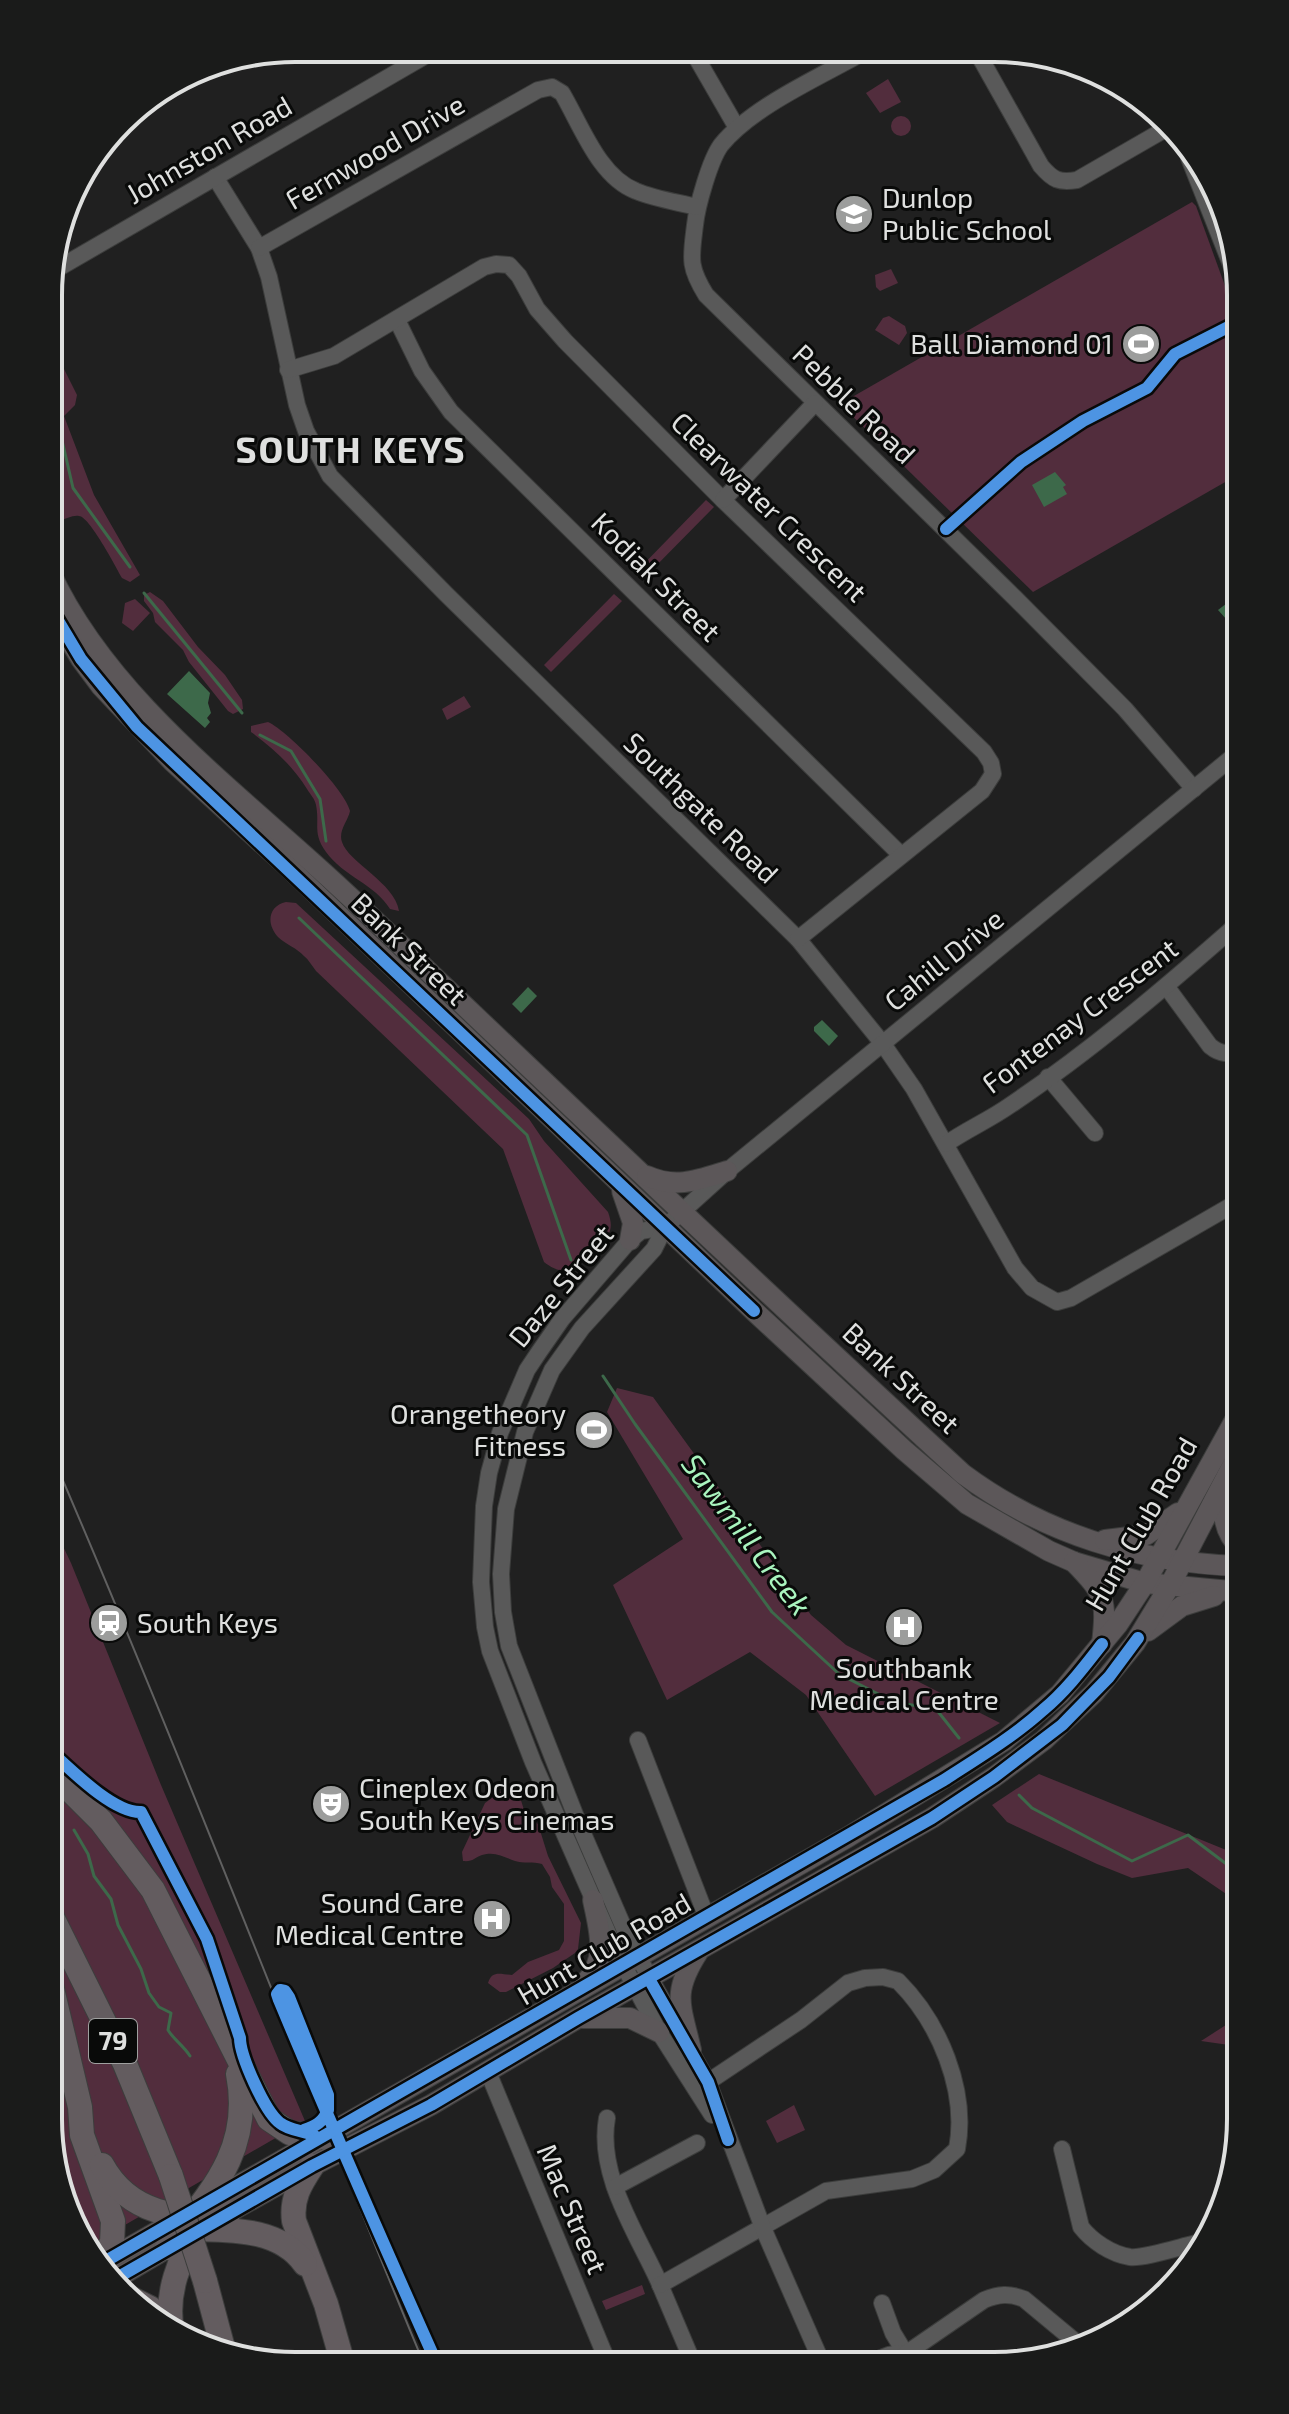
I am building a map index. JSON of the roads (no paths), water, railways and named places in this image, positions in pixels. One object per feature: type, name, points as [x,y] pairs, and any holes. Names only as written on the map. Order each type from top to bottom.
[{"type":"highway","points":[[62,1782],[101,1821],[148,1882],[269,2119],[290,2133],[322,2137]]},
{"type":"highway","name":"79","points":[[62,1937],[125,2064],[171,2176],[221,2339]]},
{"type":"highway","points":[[171,2316],[175,2277],[195,2220],[230,2159],[241,2121],[239,2077],[222,2026]]},
{"type":"highway","points":[[62,2031],[80,2107],[103,2167],[115,2185],[147,2207],[273,2239],[299,2255],[313,2275]]},
{"type":"highway","points":[[80,2107],[82,2135],[113,2221],[112,2243],[106,2255]]},
{"type":"highway","points":[[312,2166],[295,2194],[292,2210],[299,2240],[332,2321],[340,2352]]},
{"type":"main road","name":"Bank Street","points":[[62,592],[97,650],[118,677],[295,860],[665,1227],[754,1311],[885,1417]]},
{"type":"main road","name":"Bank Street","points":[[62,627],[81,659],[137,727],[295,860],[772,1296],[967,1504],[995,1509],[1157,1559],[1227,1565]]},
{"type":"main road","points":[[640,1173],[663,1183],[684,1185],[727,1171]]},
{"type":"main road","points":[[617,1180],[631,1212],[630,1240]]},
{"type":"main road","points":[[754,1311],[772,1296]]},
{"type":"main road","name":"Hunt Club Road","points":[[121,2274],[195,2220],[322,2137],[912,1800],[1030,1721],[1073,1680],[1145,1583],[1227,1433]]},
{"type":"main road","points":[[1226,1478],[1224,1522],[1227,1530]]},
{"type":"main road","name":"Hunt Club Road","points":[[108,2258],[312,2166],[419,2111],[932,1818],[994,1777],[1044,1740],[1094,1693],[1138,1638],[1169,1587],[1226,1478]]},
{"type":"main road","points":[[1090,1539],[1116,1540],[1146,1535],[1184,1508]]},
{"type":"main road","name":"Bank Street","points":[[995,1509],[1049,1551],[1074,1562],[1145,1583],[1227,1591]]},
{"type":"main road","points":[[1074,1562],[1096,1584],[1102,1596],[1105,1617],[1102,1644]]},
{"type":"main road","points":[[1138,1638],[1182,1606],[1227,1594]]},
{"type":"main road","points":[[1030,1721],[1044,1740]]},
{"type":"main road","points":[[577,1991],[593,1975],[601,1956],[593,1900]]},
{"type":"main road","points":[[691,2050],[680,1987],[698,1951]]},
{"type":"main road","points":[[578,2018],[630,2018],[659,2032]]},
{"type":"street","name":"Johnston Road","points":[[64,265],[414,62]]},
{"type":"street","points":[[699,62],[737,128]]},
{"type":"street","name":"Pebble Road","points":[[846,62],[756,113],[719,148],[697,207],[691,253],[693,273],[706,295],[1125,709],[1194,789]]},
{"type":"street","points":[[983,62],[1041,166],[1053,179],[1064,182],[1077,180],[1160,132]]},
{"type":"street","name":"Fernwood Drive","points":[[259,248],[538,90],[552,87],[562,93],[605,166],[624,185],[697,207]]},
{"type":"street","name":"Southgate Road","points":[[215,177],[259,248],[269,277],[297,405],[306,431],[330,476],[798,939],[883,1044],[914,1089],[1015,1268],[1032,1288],[1057,1302],[1071,1298],[1227,1208]]},
{"type":"street","points":[[1201,189],[1218,233]]},
{"type":"street","name":"Clearwater Crescent","points":[[288,370],[334,356],[484,267],[509,265],[547,322],[723,500],[984,752],[993,774],[982,791],[798,939]]},
{"type":"street","name":"Kodiak Street","points":[[397,320],[422,371],[451,412],[900,854]]},
{"type":"street","points":[[723,500],[815,403]]},
{"type":"street","name":"Cahill Drive","points":[[682,1212],[727,1171],[1227,762]]},
{"type":"street","name":"Fontenay Crescent","points":[[946,1144],[1008,1107],[1048,1077],[1166,986],[1227,933]]},
{"type":"street","points":[[1166,986],[1210,1046],[1219,1053],[1227,1054]]},
{"type":"street","points":[[1048,1077],[1095,1133]]},
{"type":"street","name":"Daze Street","points":[[630,1961],[509,1646],[501,1574],[506,1509],[525,1432],[539,1395],[552,1370],[602,1305],[654,1249],[665,1227],[682,1212]]},
{"type":"street","name":"Daze Street","points":[[642,1984],[593,1900],[533,1762],[490,1651],[481,1582],[484,1506],[489,1473],[500,1433],[527,1370],[562,1319],[630,1240],[641,1231],[665,1227]]},
{"type":"street","points":[[585,1292],[602,1305]]},
{"type":"street","points":[[484,1506],[506,1509]]},
{"type":"street","points":[[490,1651],[509,1646]]},
{"type":"street","points":[[638,1740],[707,1918]]},
{"type":"street","points":[[533,1762],[552,1753]]},
{"type":"street","points":[[660,2285],[826,2191],[921,2176],[934,2170],[957,2149],[958,2102],[942,2043],[898,1981],[883,1977],[865,1978],[837,1990],[801,2020],[708,2082]]},
{"type":"street","points":[[642,1984],[659,2032],[728,2140]]},
{"type":"street","points":[[642,1984],[691,2050],[708,2082],[763,2228],[817,2352]]},
{"type":"street","name":"Mac Street","points":[[488,2072],[604,2352]]},
{"type":"street","points":[[607,2118],[604,2134],[606,2154],[615,2187],[688,2352]]},
{"type":"street","points":[[615,2187],[697,2143]]},
{"type":"street","points":[[1062,2149],[1081,2227],[1089,2237],[1102,2246],[1132,2257],[1190,2244]]},
{"type":"street","points":[[919,2352],[984,2300],[997,2295],[1024,2299],[1072,2339]]},
{"type":"street","points":[[882,2303],[893,2333],[905,2352]]},
{"type":"waterway","name":"Sawmill Creek","points":[[62,440],[73,488],[130,567]]},
{"type":"waterway","name":"Sawmill Creek","points":[[144,593],[242,713]]},
{"type":"waterway","name":"Sawmill Creek","points":[[260,735],[291,751],[320,799],[326,841]]},
{"type":"waterway","name":"Sawmill Creek","points":[[299,918],[527,1135],[571,1260]]},
{"type":"waterway","name":"Sawmill Creek","points":[[603,1376],[772,1612],[839,1674],[894,1702],[936,1709],[959,1738]]},
{"type":"waterway","name":"Sawmill Creek","points":[[1019,1795],[1032,1808],[1132,1861],[1188,1835],[1227,1864]]},
{"type":"waterway","points":[[74,1830],[88,1854],[94,1876],[111,1899],[118,1925],[141,1969],[149,1993],[159,2007],[171,2013],[168,2030],[190,2056]]},
{"type":"tram line","points":[[62,1479],[419,2352]]},
{"type":"place","name":"Dunlop Public School","points":[[854,214]]},
{"type":"place","name":"Ball Diamond 01","points":[[1141,344]]},
{"type":"place","name":"Orangetheory Fitness","points":[[594,1430]]},
{"type":"place","name":"South Keys","points":[[109,1623]]},
{"type":"place","name":"Southbank Medical Centre","points":[[904,1627]]},
{"type":"place","name":"Cineplex Odeon South Keys Cinemas","points":[[331,1804]]},
{"type":"place","name":"Sound Care Medical Centre","points":[[492,1919]]},
{"type":"district","name":"SOUTH KEYS","points":[[351,450]]}]
